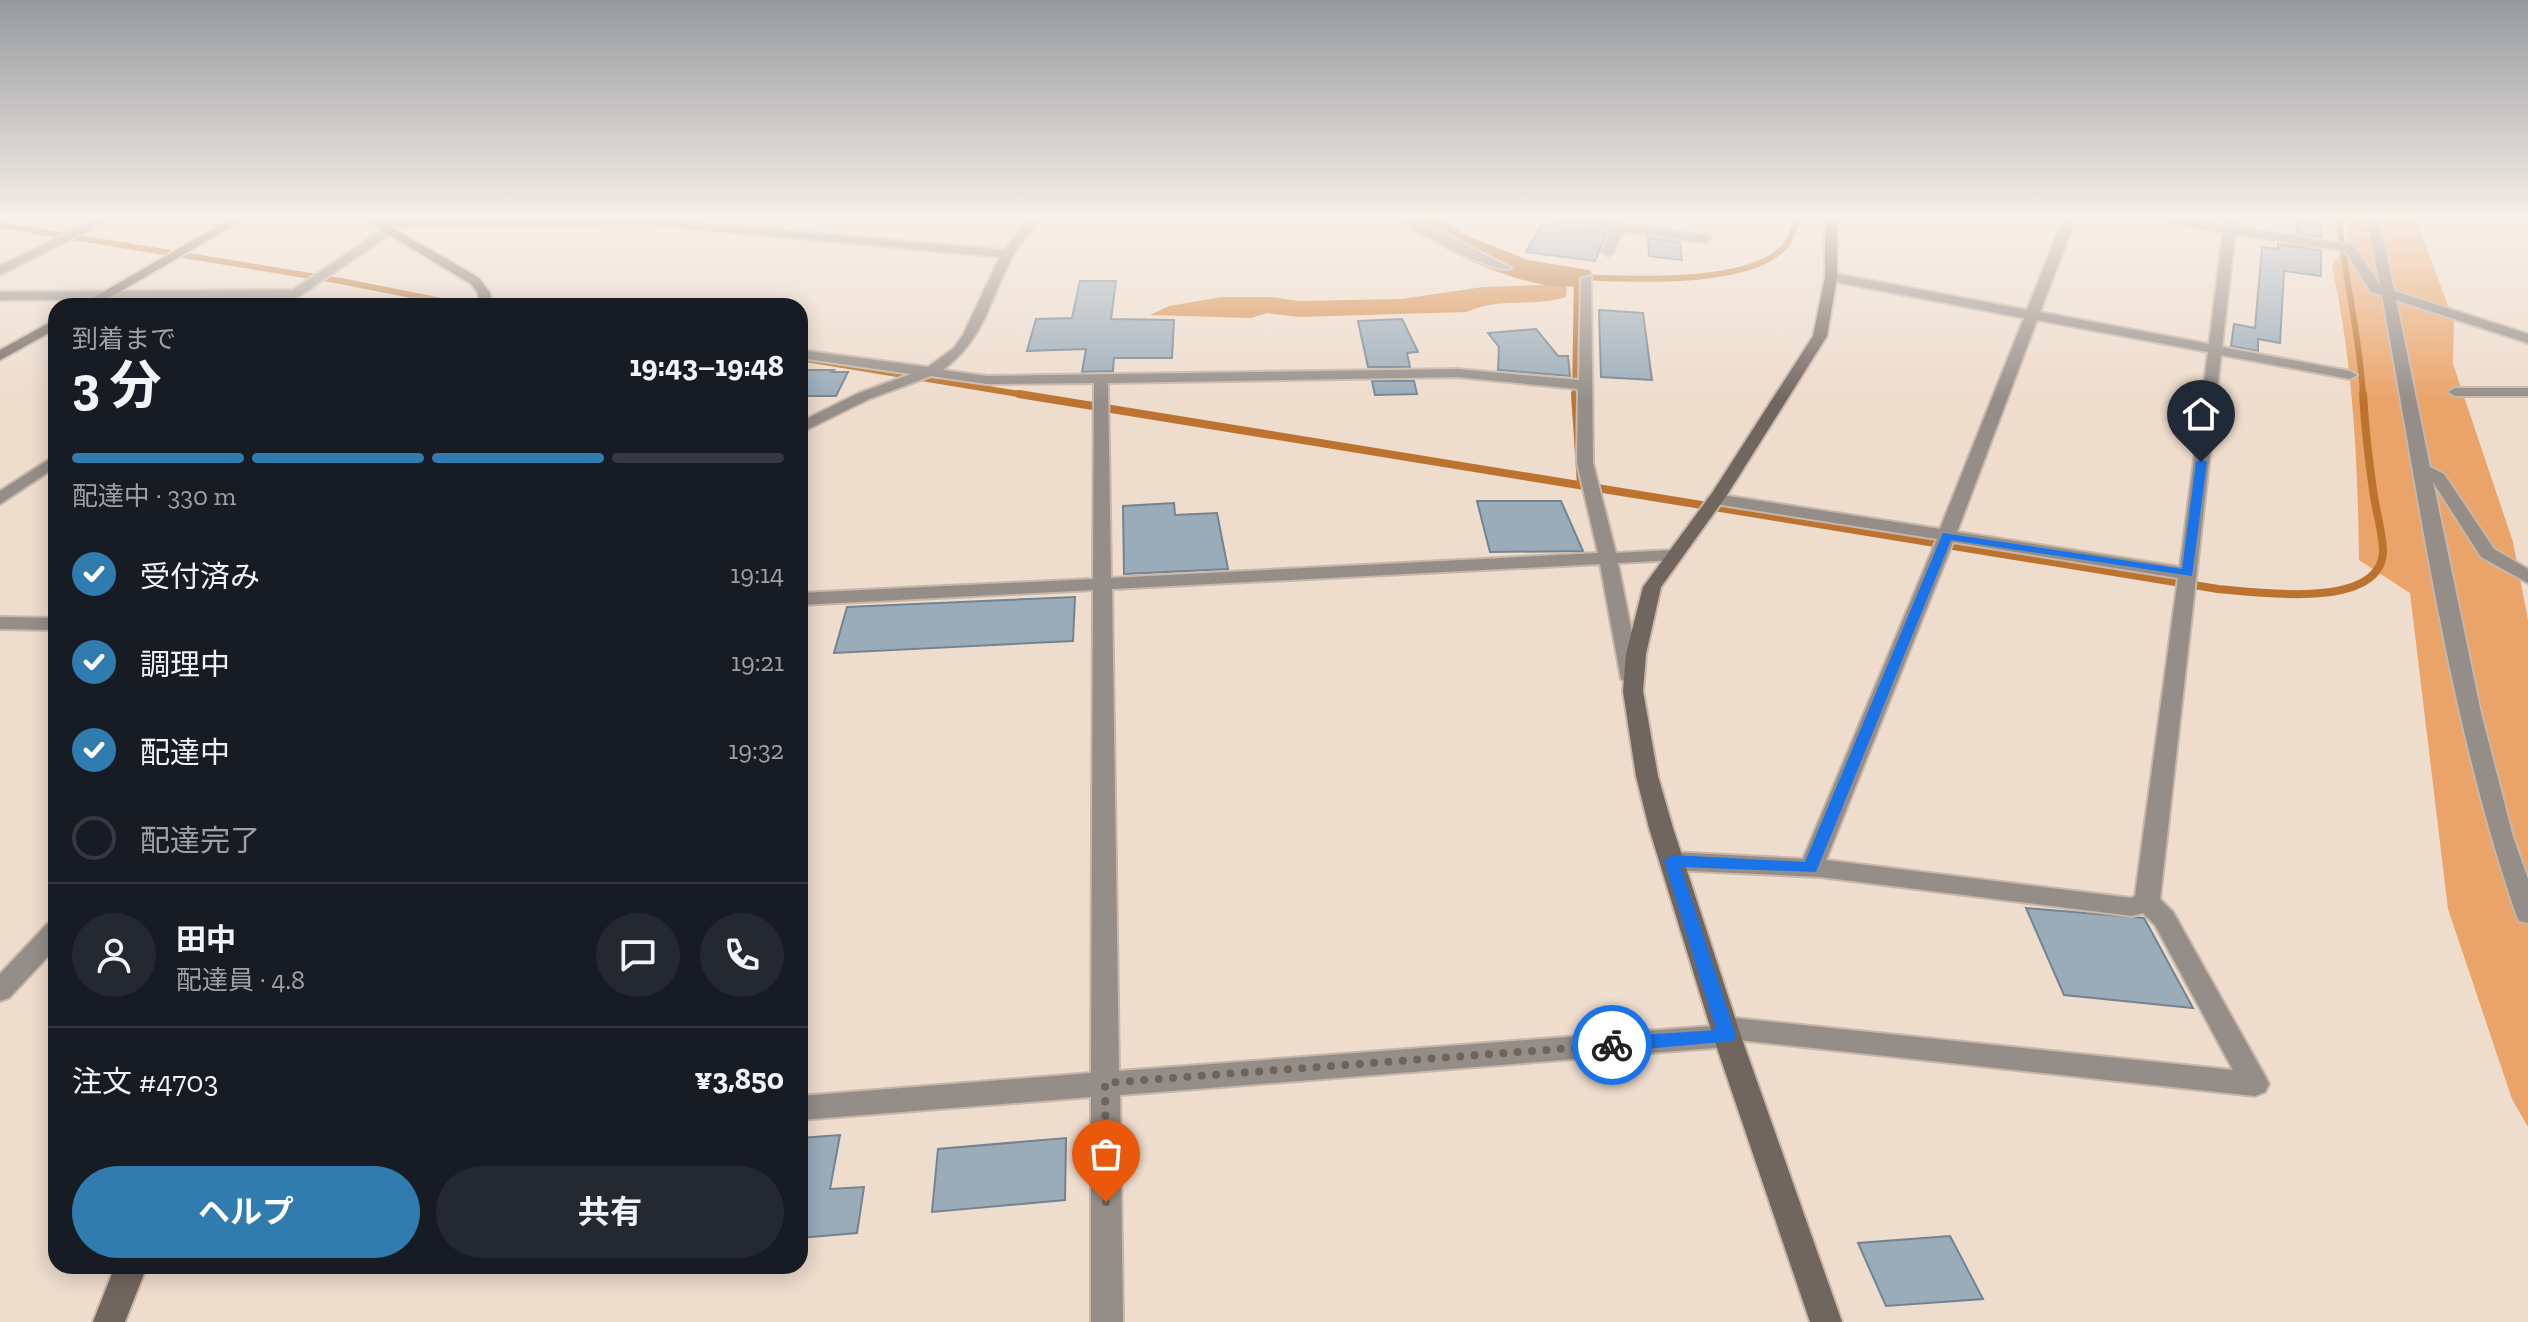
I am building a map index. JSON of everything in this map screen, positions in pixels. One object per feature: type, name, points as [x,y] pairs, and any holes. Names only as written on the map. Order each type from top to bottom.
[{"type":"street","points":[[100,298],[134,279]]},
{"type":"street","points":[[291,298],[317,279]]},
{"type":"street","points":[[471,279],[486,298]]},
{"type":"street","points":[[808,424],[864,396],[926,374],[959,351],[970,335],[996,279]]},
{"type":"street","points":[[1587,279],[1585,463],[1608,558],[1647,776],[1726,1032],[1826,1322]]},
{"type":"street","points":[[1633,691],[1638,642],[1652,587],[1712,504],[1820,336],[1831,279]]},
{"type":"street","points":[[1840,279],[2350,375]]},
{"type":"street","points":[[1811,868],[1944,542],[2046,279]]},
{"type":"street","points":[[2147,901],[2223,279]]},
{"type":"street","points":[[2368,279],[2390,296],[2528,339]]},
{"type":"street","points":[[2386,279],[2470,713],[2501,837],[2528,914]]},
{"type":"street","points":[[0,296],[297,294]]},
{"type":"street","points":[[0,356],[48,328]]},
{"type":"street","points":[[808,355],[926,374],[987,380],[1457,373],[1584,385]]},
{"type":"street","points":[[1101,378],[1107,1322]]},
{"type":"street","points":[[0,499],[48,466]]},
{"type":"street","points":[[2425,471],[2438,477],[2487,553],[2528,577]]},
{"type":"street","points":[[1712,504],[2187,582]]},
{"type":"street","points":[[808,599],[1674,555]]},
{"type":"street","points":[[0,623],[48,624]]},
{"type":"street","points":[[1672,861],[1811,868],[2132,907],[2147,901]]},
{"type":"street","points":[[808,1107],[1726,1032],[2255,1084],[2164,919],[2147,901]]},
{"type":"street","points":[[0,991],[48,940]]},
{"type":"street","points":[[109,1322],[128,1274]]},
{"type":"lane","points":[[2455,392],[2528,392]]},
{"type":"shaded area","points":[[2334,279],[2379,279],[2395,361],[2411,383],[2404,336],[2390,295],[2388,279],[2438,279],[2454,322],[2453,364],[2513,542],[2528,620],[2528,1127],[2512,1099],[2448,909],[2410,593],[2359,560],[2353,412]]},
{"type":"shaded area","points":[[1567,284],[1566,297],[1540,302],[1492,304],[1466,312],[1299,317],[1267,313],[1251,318],[1150,315],[1169,306],[1222,297],[1271,297],[1299,301],[1401,299],[1483,287]]},
{"type":"building","points":[[2259,279],[2284,279],[2280,343],[2258,339],[2258,351],[2231,346],[2234,324],[2255,328]]},
{"type":"building","points":[[1080,281],[1116,281],[1111,319],[1174,320],[1172,358],[1114,358],[1113,371],[1082,372],[1086,349],[1027,351],[1036,319],[1072,318]]},
{"type":"building","points":[[1599,310],[1643,313],[1652,380],[1601,377]]},
{"type":"building","points":[[1402,319],[1418,352],[1407,353],[1410,367],[1368,367],[1358,321]]},
{"type":"building","points":[[1536,329],[1558,356],[1568,356],[1570,376],[1498,370],[1499,347],[1488,333]]},
{"type":"building","points":[[808,370],[848,372],[836,396],[808,396]]},
{"type":"building","points":[[1372,381],[1414,381],[1417,394],[1375,395]]},
{"type":"building","points":[[1477,501],[1561,501],[1583,551],[1490,552]]},
{"type":"building","points":[[1174,503],[1175,515],[1217,513],[1228,569],[1124,574],[1123,506]]},
{"type":"building","points":[[1075,597],[1073,641],[834,653],[847,607]]},
{"type":"building","points":[[2026,908],[2144,918],[2193,1008],[2064,995]]},
{"type":"building","points":[[840,1135],[830,1189],[864,1187],[857,1233],[808,1237],[808,1137]]},
{"type":"building","points":[[1066,1138],[1065,1200],[932,1212],[938,1149]]},
{"type":"building","points":[[1950,1236],[1983,1299],[1886,1306],[1858,1243]]},
{"type":"waterway","points":[[327,279],[426,298]]},
{"type":"waterway","points":[[1575,394],[1577,279]]},
{"type":"waterway","points":[[1618,279],[1666,279]]},
{"type":"waterway","points":[[2347,279],[2363,396]]},
{"type":"waterway","points":[[808,359],[1031,396]]},
{"type":"waterway","points":[[1019,394],[2218,589],[2286,594],[2339,590],[2361,583],[2377,571],[2383,545],[2370,471],[2363,394]]},
{"type":"waterway","points":[[1575,394],[1581,484]]},
{"type":"way so far","points":[[1106,1202],[1105,1083],[1612,1045]]},
{"type":"route","points":[[1612,1045],[1727,1036],[1672,861],[1811,868],[1947,536],[2188,574],[2201,462]]}]
